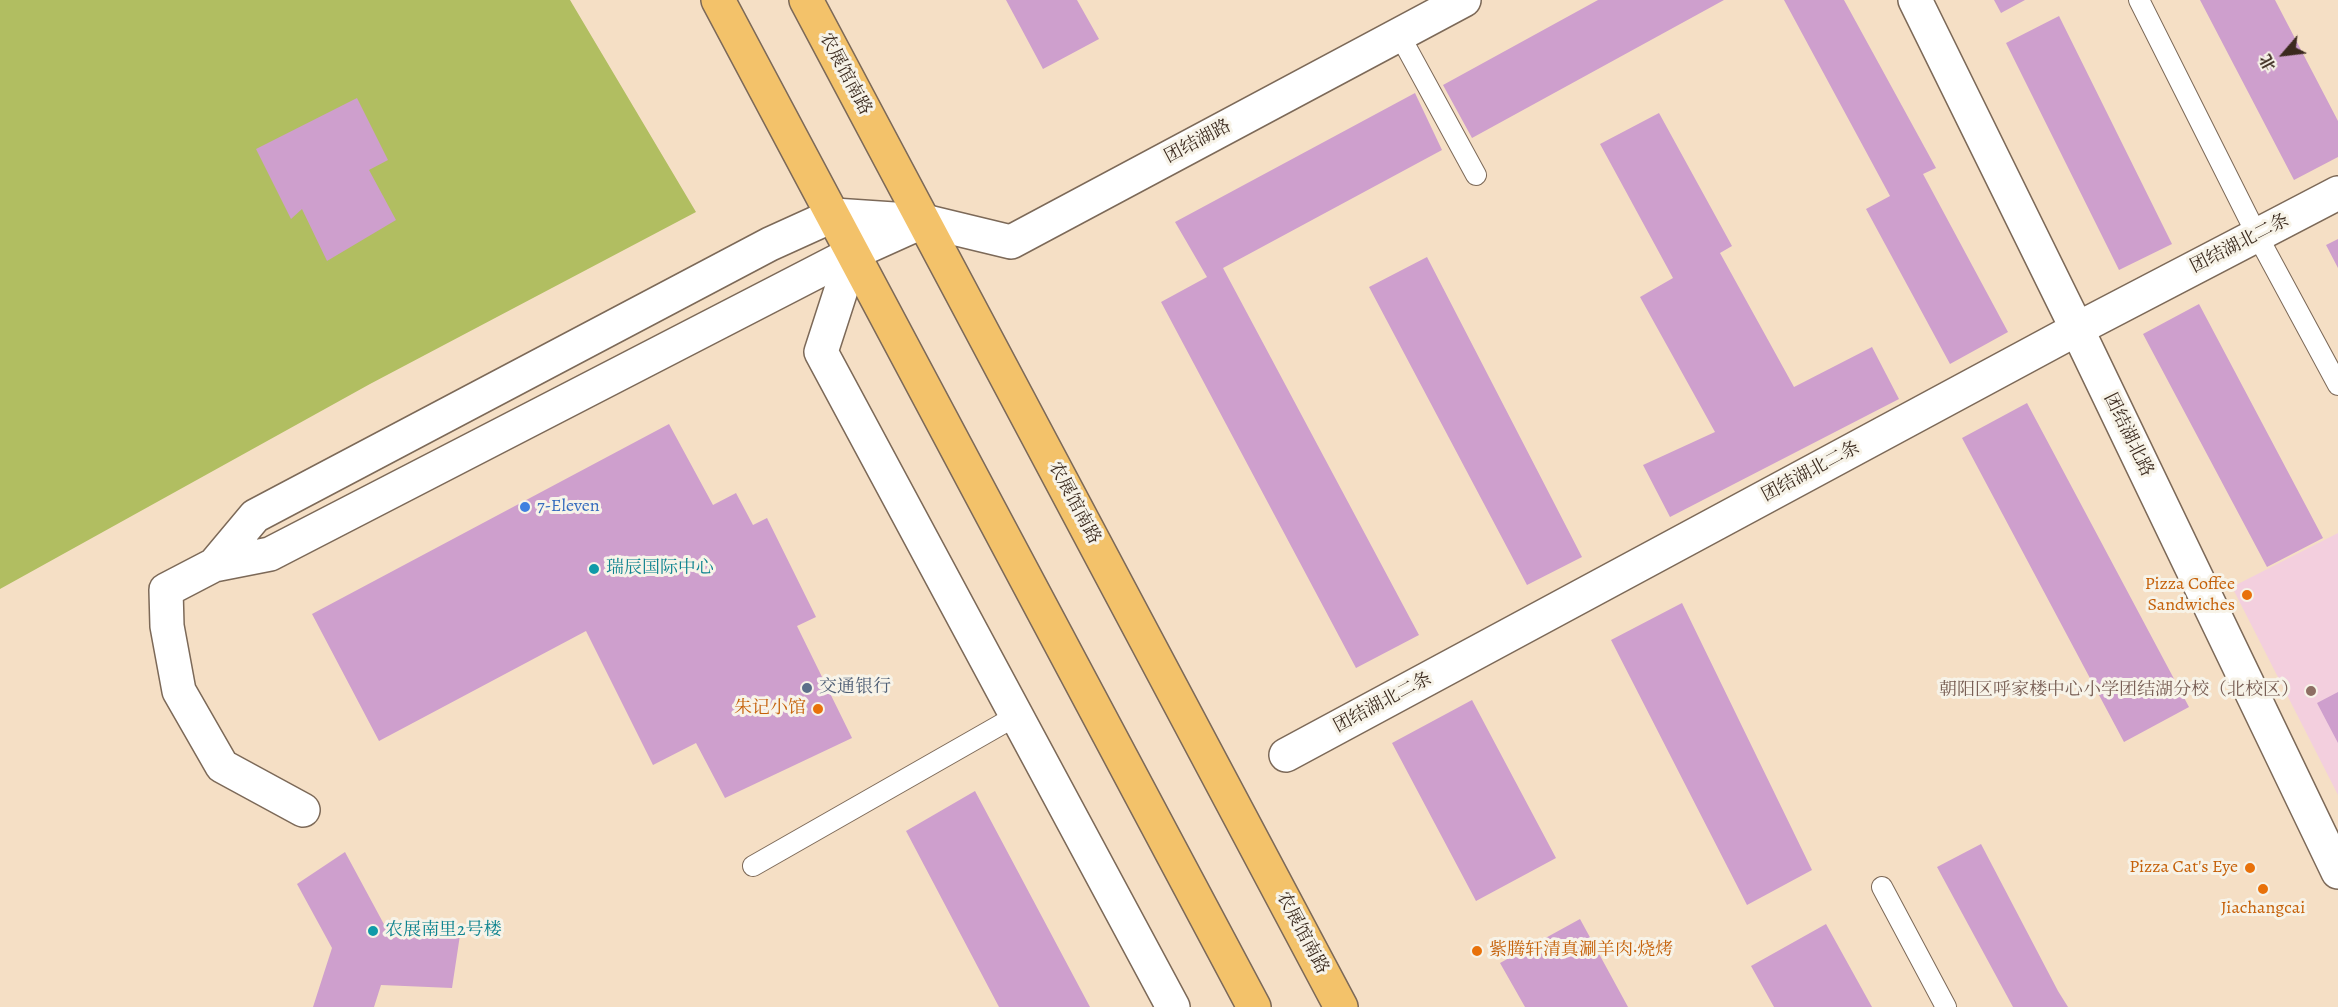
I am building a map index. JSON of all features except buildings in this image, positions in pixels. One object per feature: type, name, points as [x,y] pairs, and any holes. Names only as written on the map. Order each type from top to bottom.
[{"type":"main road","points":[[718,0],[1254,1007]]},
{"type":"main road","name":"农展馆南路","points":[[806,0],[1341,1007]]},
{"type":"street","name":"团结湖路","points":[[834,215],[924,221],[1011,242],[1464,0]]},
{"type":"street","name":"团结湖北路","points":[[1915,0],[2077,329],[2338,872]]},
{"type":"street","name":"团结湖北二条","points":[[1286,755],[2077,329],[2338,193]]},
{"type":"street","points":[[214,565],[255,516],[770,244],[834,215]]},
{"type":"street","points":[[303,810],[222,766],[179,692],[167,626],[166,590],[214,565],[270,554],[853,253],[924,221]]},
{"type":"street","points":[[853,253],[821,352],[1173,1007]]},
{"type":"lane","points":[[2139,0],[2257,236],[2338,385]]},
{"type":"lane","points":[[1399,34],[1476,175]]},
{"type":"lane","points":[[753,866],[1016,716]]},
{"type":"lane","points":[[1882,887],[1946,1007]]},
{"type":"shaded area","name":"朝阳区呼家楼中心小学团结湖分校（北校区）","points":[[2338,533],[2338,795],[2232,587]]},
{"type":"green space","points":[[0,0],[570,0],[696,212],[370,384],[0,589]]},
{"type":"place","name":"7-Eleven","points":[[525,507]]},
{"type":"place","name":"瑞辰国际中心","points":[[594,569]]},
{"type":"place","name":"Pizza Coffee Sandwiches","points":[[2247,595]]},
{"type":"place","name":"交通银行","points":[[807,688]]},
{"type":"place","name":"朝阳区呼家楼中心小学团结湖分校（北校区）","points":[[2311,691]]},
{"type":"place","name":"朱记小馆","points":[[818,709]]},
{"type":"place","name":"Pizza Cat's Eye","points":[[2250,868]]},
{"type":"place","name":"Jiachangcai","points":[[2263,889]]},
{"type":"place","name":"农展南里2号楼","points":[[373,931]]},
{"type":"place","name":"紫腾轩清真涮羊肉·烧烤","points":[[1477,951]]}]
